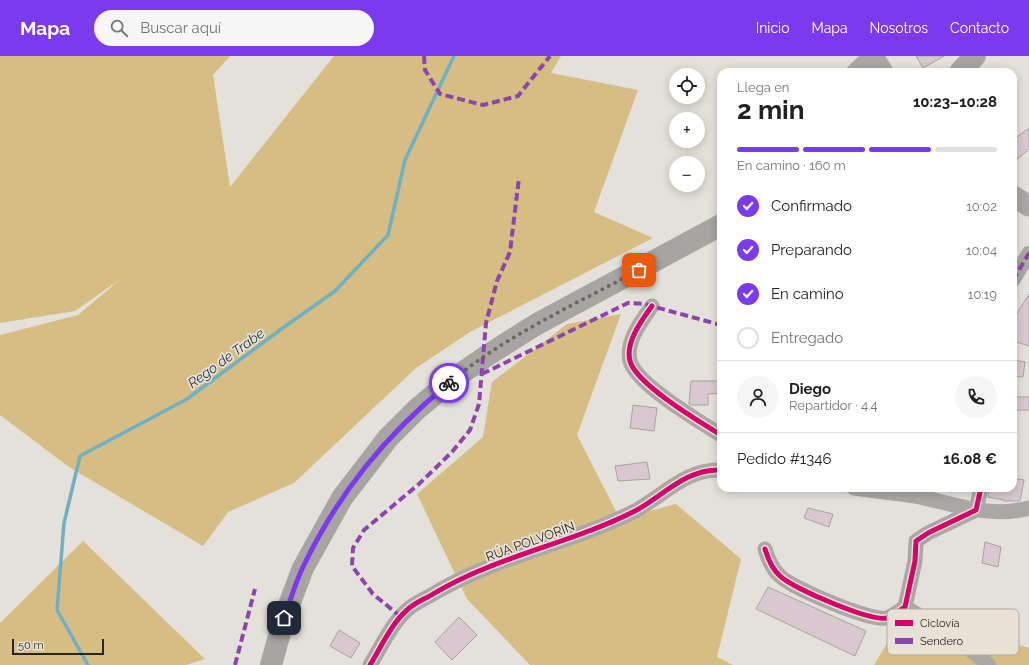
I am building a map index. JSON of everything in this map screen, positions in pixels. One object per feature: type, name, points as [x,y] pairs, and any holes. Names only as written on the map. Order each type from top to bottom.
[{"type":"highway","points":[[964,68],[975,56]]},
{"type":"highway","points":[[271,665],[284,618],[302,568],[342,498],[388,438],[417,409],[453,379],[537,324],[717,227]]},
{"type":"street","points":[[858,68],[871,56],[880,68]]},
{"type":"street","points":[[1017,198],[1029,206]]},
{"type":"street","points":[[1017,273],[1029,253]]},
{"type":"street","points":[[652,306],[642,319],[630,345],[629,360],[633,369],[641,379],[682,411],[717,433]]},
{"type":"street","name":"RÚA POLVORÍN","points":[[370,665],[396,624],[407,610],[442,588],[464,576],[561,542],[611,522],[636,510],[677,483],[695,474],[712,469],[717,470]]},
{"type":"street","points":[[884,492],[915,496],[976,510],[998,512],[1019,511],[1029,508]]},
{"type":"street","points":[[976,510],[980,492]]},
{"type":"street","points":[[906,607],[916,541],[941,526],[976,510]]},
{"type":"street","points":[[765,549],[769,561],[780,576],[829,602],[873,618],[887,618]]},
{"type":"street","points":[[977,655],[989,665]]},
{"type":"shaded area","points":[[0,56],[230,56],[213,75],[230,187],[334,56],[561,56],[551,73],[638,90],[594,212],[653,238],[470,332],[416,368],[294,483],[228,512],[203,546],[69,467],[0,415],[0,335],[78,315],[122,278],[75,311],[0,323]]},
{"type":"shaded area","points":[[621,314],[577,435],[620,519],[676,504],[741,559],[717,657],[733,665],[530,665],[467,599],[417,494],[483,437],[492,382],[567,324]]},
{"type":"shaded area","points":[[83,541],[205,659],[186,665],[0,665],[0,623]]},
{"type":"shaded area","points":[[887,643],[887,655],[1019,655],[1019,645],[1029,648],[1029,665],[874,665]]},
{"type":"building","points":[[916,56],[944,56],[923,68]]},
{"type":"building","points":[[1029,128],[1029,149],[1017,160],[1017,137]]},
{"type":"building","points":[[1029,294],[1029,346],[1017,342],[1017,314]]},
{"type":"building","points":[[1017,361],[1025,362],[1023,377],[1017,376]]},
{"type":"building","points":[[691,381],[717,381],[717,393],[708,394],[708,405],[689,404]]},
{"type":"building","points":[[1017,397],[1029,397],[1029,410],[1017,410]]},
{"type":"building","points":[[633,405],[657,408],[654,431],[630,428]]},
{"type":"building","points":[[647,462],[650,479],[618,481],[615,466]]},
{"type":"building","points":[[1017,479],[1024,480],[1020,501],[1004,501],[988,497],[989,492],[1017,492]]},
{"type":"building","points":[[808,508],[833,514],[829,527],[804,518]]},
{"type":"building","points":[[985,542],[1001,547],[998,567],[982,563]]},
{"type":"building","points":[[768,587],[866,631],[855,656],[756,609]]},
{"type":"building","points":[[459,617],[477,635],[452,660],[435,642]]},
{"type":"building","points":[[339,630],[360,643],[351,658],[330,646]]},
{"type":"waterway","name":"Rego de Trabe","points":[[88,665],[57,610],[64,523],[80,456],[187,399],[335,291],[388,235],[405,160],[454,56]]},
{"type":"marked path","points":[[424,56],[425,70],[440,94],[483,105],[518,96],[550,56]]},
{"type":"marked path","points":[[401,617],[373,594],[352,566],[353,548],[364,530],[419,484],[452,452],[470,430],[479,404],[486,323],[497,281],[510,252],[519,178]]},
{"type":"marked path","points":[[1017,273],[1029,253]]},
{"type":"marked path","points":[[482,374],[628,303],[644,304],[717,324]]},
{"type":"marked path","points":[[235,665],[255,589]]},
{"type":"cycle path","points":[[652,306],[632,339],[629,354],[630,361],[635,370],[656,391],[670,402],[717,432]]},
{"type":"cycle path","points":[[370,665],[396,622],[402,615],[420,601],[457,581],[482,570],[585,533],[635,511],[676,484],[697,473],[717,470]]},
{"type":"cycle path","points":[[902,609],[905,607],[915,561],[916,541],[928,533],[976,510],[980,492]]},
{"type":"cycle path","points":[[765,549],[775,570],[787,581],[815,596],[849,610],[878,618],[887,618]]},
{"type":"way so far","points":[[449,383],[488,355],[537,324],[639,270]]},
{"type":"route","points":[[284,618],[302,568],[342,498],[357,475],[388,438],[417,409],[449,383]]}]
